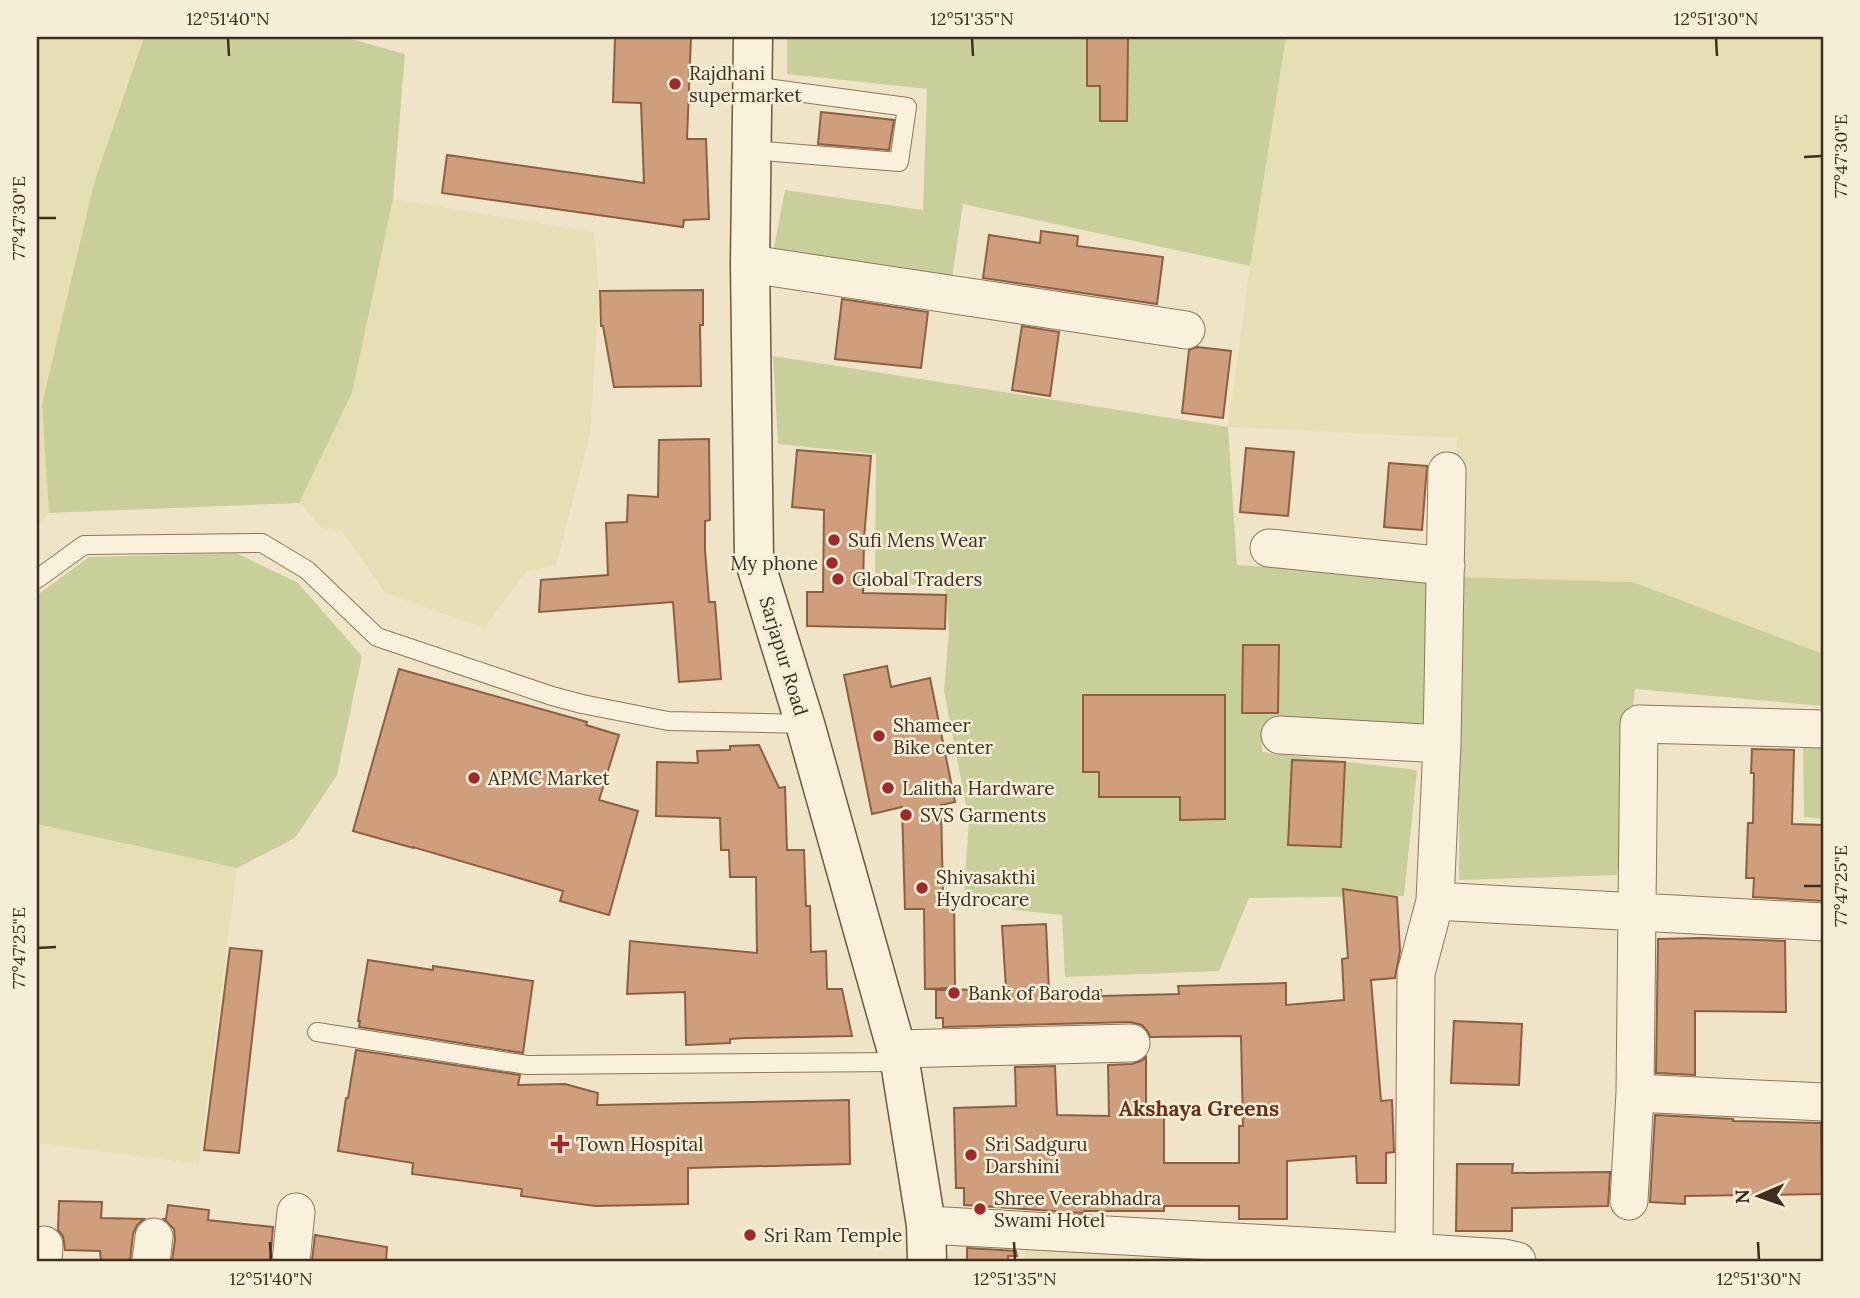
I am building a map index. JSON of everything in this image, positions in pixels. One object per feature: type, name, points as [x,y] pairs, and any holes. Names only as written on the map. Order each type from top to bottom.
[{"type":"main road","name":"Sarjapur Road","points":[[753,37],[750,264],[754,559],[805,724],[898,1056],[926,1243]]},
{"type":"street","points":[[750,264],[1186,330]]},
{"type":"street","points":[[1414,1252],[1416,973],[1435,901],[1442,744],[1447,471]]},
{"type":"street","points":[[1269,548],[1446,566]]},
{"type":"street","points":[[1629,1201],[1635,1093],[1639,724],[1823,729]]},
{"type":"street","points":[[1280,735],[1442,744]]},
{"type":"street","points":[[1435,901],[1823,922]]},
{"type":"street","points":[[898,1056],[1131,1043]]},
{"type":"street","points":[[1635,1093],[1823,1102]]},
{"type":"street","points":[[291,1261],[296,1212]]},
{"type":"street","points":[[926,1243],[1360,1255],[1414,1252],[1517,1261]]},
{"type":"lane","points":[[751,150],[899,162],[907,107],[752,86]]},
{"type":"lane","points":[[37,579],[84,545],[262,543],[307,570],[377,637],[552,696],[668,721],[805,724]]},
{"type":"lane","points":[[317,1032],[527,1065],[898,1056]]},
{"type":"shaded area","points":[[37,37],[144,37],[94,183],[42,404],[49,513],[37,528]]},
{"type":"shaded area","points":[[1286,37],[1823,37],[1823,654],[1633,582],[1460,577],[1457,438],[1228,427]]},
{"type":"shaded area","points":[[393,199],[594,232],[599,290],[590,434],[556,565],[526,572],[484,628],[385,593],[342,531],[322,528],[299,503],[352,393]]},
{"type":"shaded area","points":[[37,824],[237,868],[199,1164],[37,1143]]},
{"type":"shaded area","points":[[1026,1246],[1244,1256],[1244,1261],[1024,1261]]},
{"type":"green space","points":[[144,37],[343,37],[405,54],[393,199],[352,393],[299,503],[49,513],[42,404],[94,183]]},
{"type":"green space","points":[[787,37],[1286,37],[1250,266],[963,204],[952,278],[773,253],[785,190],[923,210],[927,89],[787,74]]},
{"type":"green space","points":[[773,356],[1228,427],[1237,565],[1429,577],[1426,727],[1262,726],[1262,752],[1417,770],[1404,896],[1249,898],[1219,971],[1065,977],[1062,915],[963,904],[969,821],[944,691],[949,631],[945,587],[875,582],[876,454],[778,444]]},
{"type":"green space","points":[[236,553],[298,583],[362,656],[337,775],[295,838],[237,868],[37,824],[37,595],[89,557]]},
{"type":"green space","points":[[1460,577],[1633,582],[1823,654],[1823,706],[1635,689],[1617,875],[1459,880]]},
{"type":"green space","points":[[1823,745],[1823,819],[1804,817],[1803,747]]},
{"type":"building","points":[[615,37],[691,37],[687,139],[706,139],[709,219],[684,220],[683,227],[442,193],[447,155],[644,183],[641,103],[613,102]]},
{"type":"building","points":[[1087,37],[1128,37],[1127,121],[1100,121],[1100,86],[1087,86]]},
{"type":"building","points":[[821,112],[894,120],[889,150],[818,144]]},
{"type":"building","points":[[1041,231],[1078,236],[1077,246],[1163,257],[1157,304],[983,278],[989,235],[1040,243]]},
{"type":"building","points":[[703,290],[703,325],[700,325],[701,386],[614,387],[601,326],[600,291]]},
{"type":"building","points":[[842,299],[928,312],[921,368],[835,359]]},
{"type":"building","points":[[1022,326],[1059,332],[1050,396],[1012,390]]},
{"type":"building","points":[[1197,347],[1231,351],[1223,418],[1182,413],[1189,350]]},
{"type":"building","points":[[709,439],[710,520],[705,521],[705,550],[709,602],[715,602],[721,679],[679,682],[673,602],[539,612],[541,580],[608,575],[606,523],[627,522],[628,495],[658,497],[659,440]]},
{"type":"building","points":[[1246,448],[1294,452],[1288,516],[1240,512]]},
{"type":"building","points":[[797,450],[871,456],[864,538],[863,593],[946,595],[945,629],[807,626],[807,592],[823,592],[824,510],[792,507]]},
{"type":"building","points":[[1389,463],[1427,466],[1422,530],[1384,527]]},
{"type":"building","points":[[1243,645],[1279,645],[1278,713],[1242,713]]},
{"type":"building","points":[[887,666],[891,687],[930,678],[955,802],[941,805],[943,897],[954,897],[955,988],[925,989],[924,909],[905,909],[902,807],[872,814],[844,675]]},
{"type":"building","name":"APMC Market","points":[[399,669],[587,722],[586,725],[619,735],[599,800],[638,811],[609,915],[560,901],[563,891],[353,831]]},
{"type":"building","points":[[1083,695],[1225,695],[1225,819],[1180,820],[1180,797],[1099,797],[1099,772],[1083,772]]},
{"type":"building","points":[[759,745],[779,788],[785,787],[787,850],[804,850],[806,906],[810,906],[811,952],[826,951],[827,989],[842,989],[852,1036],[745,1038],[730,1039],[730,1043],[686,1045],[685,992],[627,994],[630,941],[757,953],[756,877],[730,877],[729,850],[721,850],[720,818],[656,816],[657,762],[698,763],[697,751],[730,750],[730,746]]},
{"type":"building","points":[[1752,749],[1794,750],[1792,824],[1823,825],[1823,901],[1753,897],[1754,878],[1746,878],[1748,823],[1753,823]]},
{"type":"building","points":[[1292,760],[1345,762],[1341,847],[1288,845]]},
{"type":"building","points":[[1343,889],[1397,897],[1400,951],[1395,978],[1371,980],[1381,1101],[1392,1100],[1394,1152],[1386,1153],[1386,1183],[1357,1183],[1356,1156],[1287,1161],[1287,1219],[1239,1219],[1239,1206],[1164,1206],[1164,1211],[1084,1213],[964,1205],[964,1188],[956,1188],[954,1108],[1016,1106],[1015,1067],[1055,1066],[1057,1115],[1109,1116],[1108,1065],[1132,1064],[1146,1057],[1146,1113],[1164,1113],[1164,1163],[1239,1163],[1239,1126],[1243,1126],[1241,1036],[1150,1037],[1142,1025],[1130,1022],[943,1027],[943,1018],[936,1018],[936,990],[1006,989],[1002,926],[1046,924],[1049,991],[1101,990],[1101,996],[1179,994],[1178,986],[1286,983],[1286,1005],[1344,1000],[1342,959],[1348,958]]},
{"type":"building","points":[[1658,939],[1785,941],[1786,1012],[1695,1011],[1695,1075],[1656,1073]]},
{"type":"building","points":[[230,948],[262,951],[239,1153],[204,1150]]},
{"type":"building","points":[[368,960],[433,970],[433,966],[533,981],[523,1053],[359,1027]]},
{"type":"building","points":[[1454,1021],[1522,1024],[1519,1085],[1451,1083]]},
{"type":"building","points":[[356,1050],[520,1075],[518,1085],[565,1084],[598,1093],[597,1105],[849,1100],[850,1164],[688,1168],[688,1204],[595,1206],[521,1196],[522,1189],[412,1174],[413,1163],[338,1151]]},
{"type":"building","points":[[1655,1115],[1733,1121],[1821,1123],[1822,1194],[1685,1196],[1685,1204],[1650,1202]]},
{"type":"building","points":[[1457,1164],[1513,1164],[1512,1173],[1610,1172],[1608,1206],[1512,1208],[1512,1231],[1456,1231]]},
{"type":"building","points":[[59,1201],[102,1202],[101,1218],[144,1219],[133,1234],[130,1261],[101,1261],[100,1251],[65,1250],[63,1236],[58,1230]]},
{"type":"building","points":[[168,1205],[209,1210],[208,1220],[273,1227],[270,1261],[172,1261],[174,1229],[164,1219]]},
{"type":"building","points":[[315,1235],[387,1247],[386,1261],[312,1261]]},
{"type":"building","points":[[967,1248],[1016,1251],[1017,1256],[1008,1256],[1008,1261],[967,1261]]},
{"type":"place","name":"Rajdhani supermarket","points":[[675,84]]},
{"type":"place","name":"Sufi Mens Wear","points":[[834,540]]},
{"type":"place","name":"My phone","points":[[832,563]]},
{"type":"place","name":"Global Traders","points":[[838,579]]},
{"type":"place","name":"Shameer Bike center","points":[[879,736]]},
{"type":"place","name":"APMC Market","points":[[474,778]]},
{"type":"place","name":"Lalitha Hardware","points":[[888,788]]},
{"type":"place","name":"SVS Garments","points":[[906,815]]},
{"type":"place","name":"Shivasakthi Hydrocare","points":[[922,888]]},
{"type":"place","name":"Bank of Baroda","points":[[954,993]]},
{"type":"place","name":"Town Hospital","points":[[560,1144]]},
{"type":"place","name":"Sri Sadguru Darshini","points":[[971,1155]]},
{"type":"place","name":"Shree Veerabhadra Swami Hotel","points":[[980,1209]]},
{"type":"place","name":"Sri Ram Temple","points":[[750,1235]]},
{"type":"district","name":"Akshaya Greens","points":[[1199,1108]]}]
